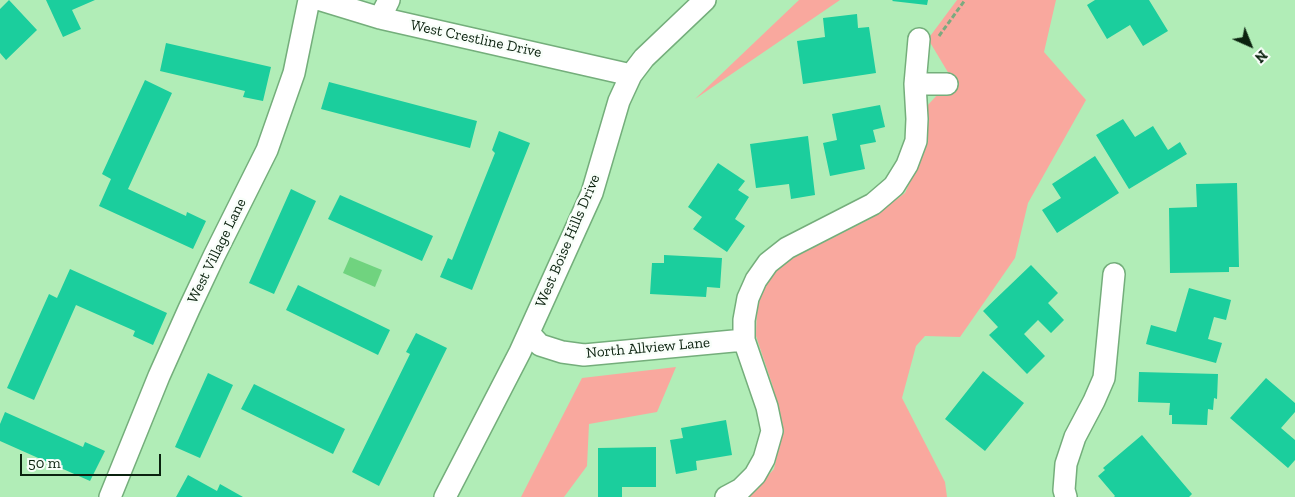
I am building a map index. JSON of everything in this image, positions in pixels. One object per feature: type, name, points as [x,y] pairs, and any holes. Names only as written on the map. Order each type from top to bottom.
[{"type":"street","name":"West Village Lane","points":[[110,497],[159,376],[189,309],[267,150],[294,73],[309,0]]},
{"type":"street","name":"West Crestline Drive","points":[[321,0],[384,9],[631,75]]},
{"type":"street","name":"West Boise Hills Drive","points":[[445,497],[529,333],[592,193],[619,101],[631,75],[644,58],[705,0]]},
{"type":"street","points":[[726,497],[741,489],[755,475],[764,459],[772,432],[767,407],[744,340],[744,320],[748,298],[756,280],[768,263],[787,248],[873,204],[894,186],[907,165],[916,142],[916,74],[920,39]]},
{"type":"street","points":[[916,74],[947,84]]},
{"type":"street","points":[[1066,497],[1064,490],[1066,464],[1075,437],[1104,378],[1114,274]]},
{"type":"street","name":"North Allview Lane","points":[[529,333],[540,345],[562,352],[584,355],[744,340]]},
{"type":"path","points":[[916,74],[965,0]]},
{"type":"shaded area","points":[[799,0],[840,0],[695,99]]},
{"type":"shaded area","points":[[957,0],[1056,0],[1044,52],[1086,100],[1028,203],[1015,258],[960,337],[925,336],[916,346],[902,398],[945,482],[947,497],[748,497],[774,469],[782,431],[773,387],[756,336],[757,303],[768,277],[791,259],[870,219],[905,193],[924,150],[926,107],[952,79],[928,39]]},
{"type":"shaded area","points":[[350,257],[382,270],[375,287],[343,273]]},
{"type":"shaded area","points":[[676,367],[657,412],[589,424],[587,466],[564,497],[521,497],[582,378]]},
{"type":"building","points":[[9,0],[37,30],[6,60],[0,53],[0,9]]},
{"type":"building","points":[[46,0],[95,0],[72,10],[81,29],[63,37]]},
{"type":"building","points":[[893,0],[928,0],[927,5]]},
{"type":"building","points":[[1095,0],[1149,0],[1168,31],[1143,46],[1130,25],[1107,39],[1087,5]]},
{"type":"building","points":[[857,14],[858,28],[869,27],[876,73],[803,84],[797,41],[825,37],[823,18]]},
{"type":"building","points":[[166,43],[271,67],[263,101],[243,97],[245,91],[160,71]]},
{"type":"building","points":[[145,80],[172,93],[128,189],[186,216],[187,212],[206,221],[193,249],[99,206],[111,179],[102,174]]},
{"type":"building","points":[[329,82],[477,121],[470,148],[321,109]]},
{"type":"building","points":[[880,105],[885,127],[873,130],[876,142],[860,145],[865,169],[830,176],[823,143],[837,140],[832,114]]},
{"type":"building","points":[[1123,119],[1135,137],[1153,126],[1168,150],[1180,142],[1187,154],[1129,189],[1096,135]]},
{"type":"building","points":[[499,131],[530,143],[472,290],[440,277],[448,258],[452,260],[495,153],[492,150]]},
{"type":"building","points":[[808,136],[815,195],[791,199],[789,184],[756,188],[750,144]]},
{"type":"building","points":[[1095,156],[1119,193],[1057,233],[1042,210],[1061,198],[1052,184]]},
{"type":"building","points":[[718,163],[745,181],[738,190],[749,197],[735,219],[745,226],[727,252],[693,229],[702,217],[688,207]]},
{"type":"building","points":[[1237,183],[1239,267],[1229,267],[1229,272],[1170,273],[1169,208],[1197,207],[1196,184]]},
{"type":"building","points":[[291,189],[316,201],[274,294],[249,283]]},
{"type":"building","points":[[340,195],[433,236],[422,261],[328,219]]},
{"type":"building","points":[[664,255],[722,258],[720,288],[707,287],[706,297],[650,294],[652,263],[664,263]]},
{"type":"building","points":[[1031,265],[1058,293],[1048,303],[1064,320],[1051,333],[1038,320],[1024,334],[1045,356],[1027,374],[989,335],[998,327],[983,311]]},
{"type":"building","points":[[70,269],[167,313],[153,345],[133,336],[135,331],[76,305],[34,400],[7,388],[49,294],[57,298]]},
{"type":"building","points":[[298,285],[390,330],[378,355],[286,310]]},
{"type":"building","points":[[1189,288],[1231,300],[1226,320],[1214,317],[1208,339],[1222,343],[1216,363],[1146,344],[1151,325],[1176,332]]},
{"type":"building","points":[[416,333],[447,348],[379,486],[352,472],[410,354],[406,352]]},
{"type":"building","points":[[983,371],[1024,403],[985,451],[945,419]]},
{"type":"building","points":[[1139,372],[1218,374],[1217,399],[1214,398],[1213,410],[1208,409],[1207,425],[1172,424],[1172,415],[1169,415],[1170,403],[1138,402]]},
{"type":"building","points":[[208,373],[233,385],[200,458],[175,447]]},
{"type":"building","points":[[1266,378],[1295,403],[1295,412],[1281,428],[1295,440],[1295,460],[1288,468],[1230,418]]},
{"type":"building","points":[[254,384],[345,429],[333,454],[241,409]]},
{"type":"building","points":[[5,412],[83,447],[85,442],[105,451],[90,481],[0,441],[0,424]]},
{"type":"building","points":[[726,420],[732,455],[696,461],[697,470],[676,474],[670,440],[683,438],[681,428]]},
{"type":"building","points":[[1142,435],[1192,494],[1189,497],[1114,497],[1098,476],[1105,470],[1103,468]]},
{"type":"building","points":[[656,447],[656,487],[622,487],[622,497],[598,497],[598,448]]},
{"type":"building","points":[[188,475],[217,491],[220,484],[243,497],[176,497]]}]
